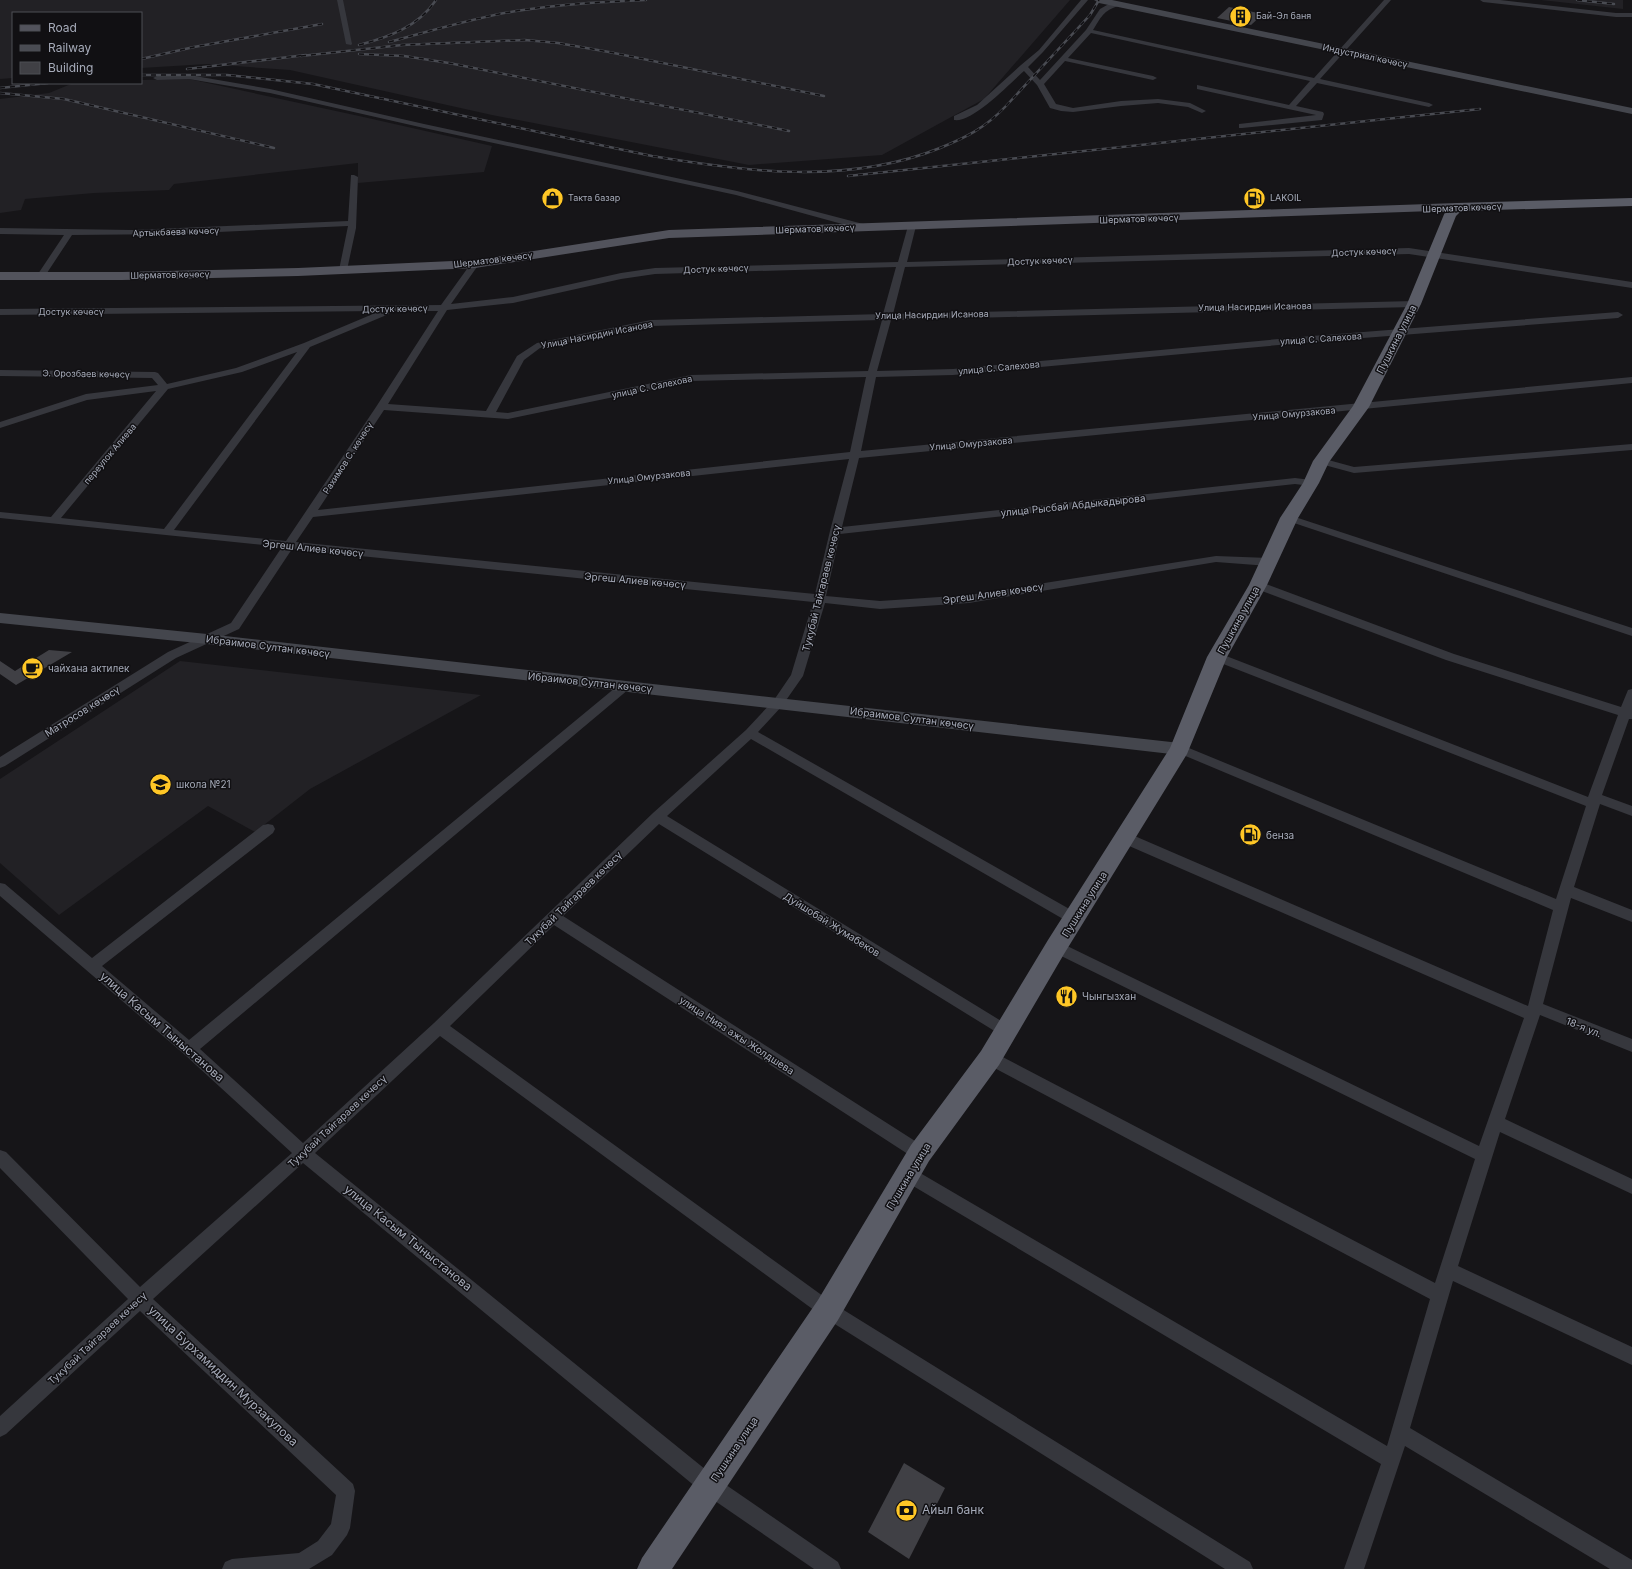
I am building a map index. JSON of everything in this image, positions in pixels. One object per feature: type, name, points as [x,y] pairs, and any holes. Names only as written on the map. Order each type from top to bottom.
[{"type":"highway","name":"Шерматов көчөсү","points":[[1457,207],[1632,202]]},
{"type":"highway","name":"Пушкина улица","points":[[653,1569],[828,1310],[914,1164],[990,1058],[1056,947],[1075,919],[1180,749],[1217,657],[1258,585],[1288,518],[1311,483],[1321,460],[1361,407],[1414,304],[1450,215],[1457,207]]},
{"type":"main road","name":"Индустриал көчөсү","points":[[1099,0],[1342,52],[1632,111]]},
{"type":"main road","name":"Шерматов көчөсү","points":[[0,276],[122,276],[343,270],[475,264],[669,234],[1457,207]]},
{"type":"main road","name":"Ибраимов Султан көчөсү","points":[[0,618],[207,639],[1180,749]]},
{"type":"street","points":[[340,0],[349,44]]},
{"type":"street","points":[[957,118],[980,107],[1024,67],[1041,51],[1085,0]]},
{"type":"street","points":[[1291,107],[1388,0]]},
{"type":"street","points":[[1483,0],[1616,15],[1632,14]]},
{"type":"street","points":[[1040,84],[1089,31],[1102,10],[1109,6],[1120,4]]},
{"type":"street","points":[[1089,31],[1429,105]]},
{"type":"street","points":[[1063,58],[1153,78]]},
{"type":"street","points":[[1024,67],[1040,84],[1053,106],[1061,109],[1073,110],[1150,101],[1184,104],[1196,107],[1202,111]]},
{"type":"street","points":[[157,78],[189,77],[270,91],[431,128],[737,193],[864,227]]},
{"type":"street","points":[[1200,87],[1320,114],[1319,118],[1242,126]]},
{"type":"street","points":[[343,270],[352,223],[354,177]]},
{"type":"street","name":"Артыкбаева көчөсү","points":[[0,231],[69,234],[205,232],[352,223]]},
{"type":"street","name":"Тукубай Тайгараев көчөсү","points":[[0,1428],[140,1299],[303,1153],[438,1027],[658,817],[750,733],[778,703],[797,676],[820,599],[835,531],[855,455],[872,373],[889,316],[912,226]]},
{"type":"street","points":[[40,277],[69,234]]},
{"type":"street","name":"Достук көчөсү","points":[[0,312],[444,308],[513,300],[621,276],[654,271],[1409,251],[1632,285]]},
{"type":"street","name":"Рахимов С. көчөсү","points":[[207,639],[235,626],[311,514],[444,308],[475,264]]},
{"type":"street","name":"Улица Насирдин Исанова","points":[[489,415],[520,358],[537,346],[651,323],[1414,304]]},
{"type":"street","points":[[0,425],[86,397],[165,387],[239,370],[307,345],[392,309]]},
{"type":"street","name":"улица С. Салехова","points":[[381,407],[508,416],[691,378],[954,372],[1312,339],[1618,315]]},
{"type":"street","points":[[166,533],[307,345]]},
{"type":"street","name":"Э. Орозбаев көчөсү","points":[[0,373],[155,374],[165,387]]},
{"type":"street","name":"Улица Омурзакова","points":[[311,514],[855,455],[1632,380]]},
{"type":"street","name":"переулок Алиева","points":[[54,520],[165,387]]},
{"type":"street","points":[[1321,460],[1354,470],[1632,447]]},
{"type":"street","name":"улица Рысбай Абдыкадырова","points":[[835,531],[1295,481],[1311,483]]},
{"type":"street","name":"Эргеш Алиев көчөсү","points":[[0,515],[289,546],[693,585],[880,605],[969,599],[1216,559],[1269,562]]},
{"type":"street","points":[[1288,518],[1632,632]]},
{"type":"street","points":[[1258,585],[1450,657],[1629,714]]},
{"type":"street","name":"Матросов көчөсү","points":[[0,763],[172,655],[207,639]]},
{"type":"street","points":[[1217,657],[1594,800],[1632,811]]},
{"type":"street","points":[[189,1049],[625,686]]},
{"type":"street","points":[[1354,1569],[1392,1460],[1440,1295],[1484,1156],[1534,1011],[1561,907],[1594,800],[1629,714],[1632,693]]},
{"type":"street","points":[[750,733],[1075,919]]},
{"type":"street","points":[[1180,749],[1561,907]]},
{"type":"street","name":"Дуйшобай Жумабеков","points":[[658,817],[1006,1031]]},
{"type":"street","points":[[92,966],[268,829]]},
{"type":"street","name":"18-я ул.","points":[[1125,838],[1534,1011],[1632,1046]]},
{"type":"street","name":"улица Касым Тыныстанова","points":[[0,888],[189,1049],[303,1153],[709,1484],[831,1569]]},
{"type":"street","points":[[1566,890],[1632,916]]},
{"type":"street","name":"улица Нияз ажы Жолдшева","points":[[553,917],[914,1164],[1392,1460]]},
{"type":"street","points":[[1056,947],[1484,1156]]},
{"type":"street","points":[[438,1027],[828,1310],[1243,1569]]},
{"type":"street","points":[[990,1058],[1440,1295]]},
{"type":"street","points":[[1496,1122],[1632,1187]]},
{"type":"street","name":"улица Бурхамиддин Мурзакулова","points":[[0,1157],[140,1299],[346,1491],[340,1528],[325,1548],[302,1562],[232,1569]]},
{"type":"street","points":[[1449,1270],[1632,1356]]},
{"type":"street","points":[[1400,1432],[1628,1569]]},
{"type":"shaded area","points":[[0,0],[1070,0],[984,99],[882,155],[749,165],[492,115],[290,70],[207,64],[142,68],[142,12],[12,12],[12,78],[0,79]]},
{"type":"shaded area","points":[[1541,0],[1623,0],[1623,9]]},
{"type":"shaded area","points":[[189,79],[492,146],[484,172],[358,183],[358,163],[174,184],[169,190],[94,193],[25,199],[21,210],[0,213],[0,99],[49,93],[71,84],[142,84],[142,80]]},
{"type":"shaded area","name":"школа №21","points":[[180,661],[481,695],[310,789],[255,832],[208,806],[59,915],[0,863],[0,779]]},
{"type":"building","name":"Бай-Эл баня","points":[[1229,7],[1263,14],[1251,25],[1217,18]]},
{"type":"building","name":"чайхана актилек","points":[[49,650],[72,652],[16,685],[0,674],[0,661],[15,671]]},
{"type":"building","name":"Айыл банк","points":[[904,1463],[945,1488],[909,1559],[868,1532]]},
{"type":"railway","points":[[359,45],[402,30],[421,17],[436,0]]},
{"type":"railway","points":[[389,42],[468,21],[516,11],[565,5],[646,0]]},
{"type":"railway","points":[[142,75],[227,75],[313,84],[652,156],[724,167],[797,172],[833,171],[870,167],[905,160],[959,140],[983,126],[1006,106],[1090,15],[1099,0]]},
{"type":"railway","points":[[1577,0],[1614,4]]},
{"type":"railway","points":[[142,59],[194,47],[322,24]]},
{"type":"railway","points":[[301,56],[402,45],[525,40],[558,43],[609,52],[824,96]]},
{"type":"railway","points":[[359,54],[404,56],[449,63],[789,131]]},
{"type":"railway","points":[[187,69],[306,55]]},
{"type":"railway","points":[[0,88],[38,84]]},
{"type":"railway","points":[[0,93],[64,99],[274,148]]},
{"type":"railway","points":[[848,176],[1480,109]]},
{"type":"place","name":"Бай-Эл баня","points":[[1240,16]]},
{"type":"place","name":"Такта базар","points":[[553,198]]},
{"type":"place","name":"LAKOIL","points":[[1255,198]]},
{"type":"place","name":"чайхана актилек","points":[[32,668]]},
{"type":"place","name":"школа №21","points":[[160,784]]},
{"type":"place","name":"бенза","points":[[1251,835]]},
{"type":"place","name":"Чынгызхан","points":[[1066,996]]},
{"type":"place","name":"Айыл банк","points":[[907,1510]]}]
